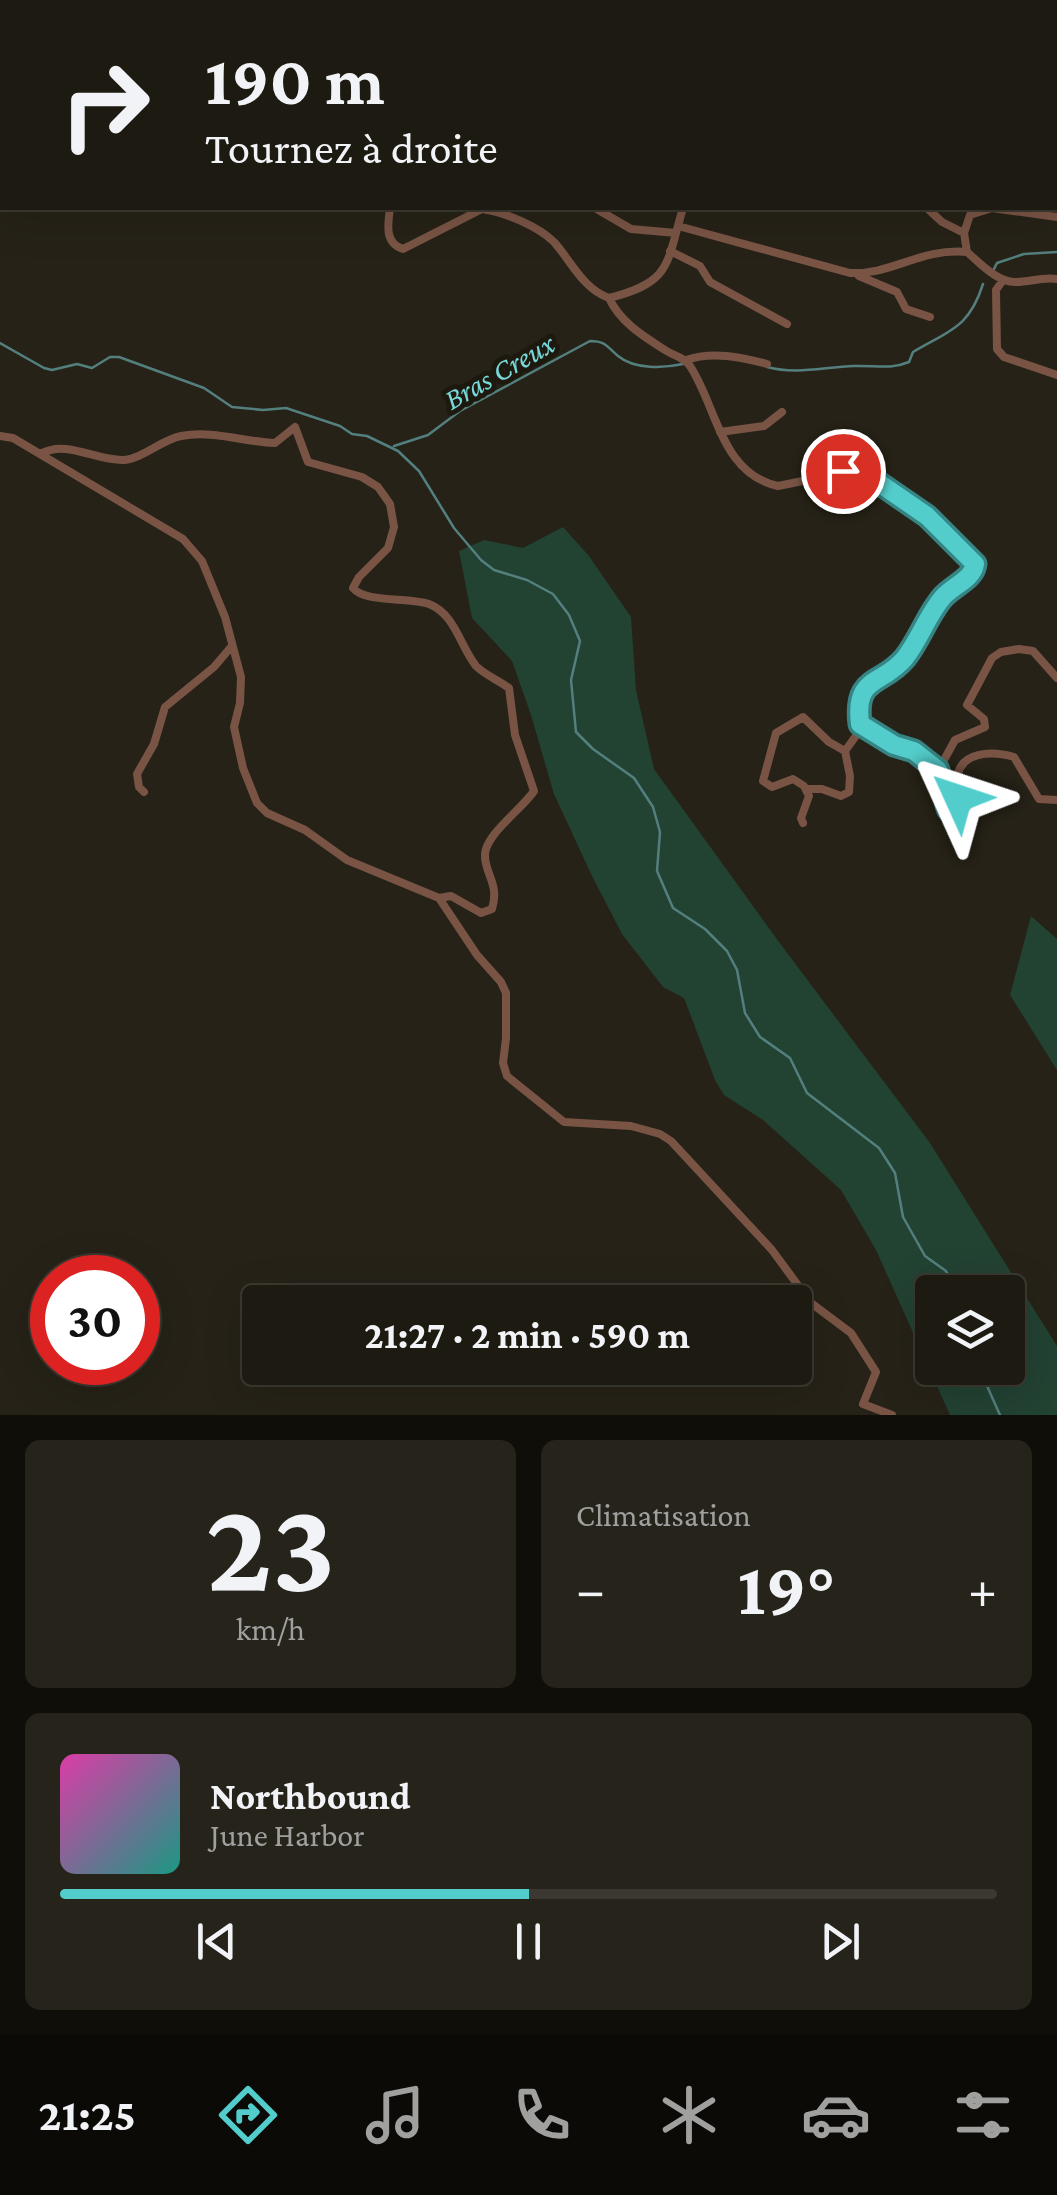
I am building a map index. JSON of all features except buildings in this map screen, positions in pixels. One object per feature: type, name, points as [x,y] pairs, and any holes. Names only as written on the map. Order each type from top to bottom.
[{"type":"street","points":[[390,210],[389,238],[403,249],[478,210]]},
{"type":"street","points":[[491,210],[538,230],[554,243],[584,281],[609,298],[626,324],[686,360],[701,384],[731,454],[747,470],[768,484],[788,485],[850,469],[863,472],[927,516],[972,558],[974,572],[943,598],[905,658],[873,680],[859,696],[860,724],[856,738],[845,751]]},
{"type":"street","points":[[598,210],[632,230],[677,229],[850,273],[895,291],[906,309],[930,317]]},
{"type":"street","points":[[609,298],[651,284],[663,269],[682,210]]},
{"type":"street","points":[[929,210],[964,233]]},
{"type":"street","points":[[967,252],[964,233],[970,215],[983,210]]},
{"type":"street","points":[[1003,210],[1057,217]]},
{"type":"street","points":[[850,273],[878,271],[944,250],[967,252],[986,268],[1015,283],[1040,276],[1057,278]]},
{"type":"street","points":[[670,251],[700,266],[710,282],[787,324]]},
{"type":"street","points":[[1000,277],[996,290],[996,349],[1004,357],[1057,376]]},
{"type":"street","points":[[686,360],[731,356],[767,364]]},
{"type":"street","points":[[720,432],[764,426],[782,412]]},
{"type":"street","points":[[40,454],[59,447],[106,459],[131,459],[167,440],[193,435],[224,435],[275,444],[295,427],[308,462],[362,477],[378,487],[393,514],[392,539],[354,588],[366,596],[400,598],[432,606],[446,618],[474,664],[509,688],[514,735],[534,791],[486,848],[494,890],[492,909],[481,913],[446,894],[438,898]]},
{"type":"street","points":[[0,436],[8,436],[40,454],[183,539],[202,561],[225,617],[241,678],[234,728],[242,768],[258,803],[267,814],[306,830],[346,860],[438,898],[501,982],[507,1006],[504,1070],[514,1084],[564,1122],[610,1122],[646,1128],[680,1148],[710,1186],[772,1250],[802,1294],[851,1333],[876,1372],[862,1404],[892,1415]]},
{"type":"street","points":[[144,792],[139,787],[138,774],[154,744],[165,707],[232,647]]},
{"type":"street","points":[[1057,678],[1038,655],[1028,650],[1009,650],[992,658],[967,705],[985,721],[985,727],[954,740],[938,770],[944,804],[950,810],[958,805],[960,770],[971,757],[985,753],[1014,757],[1038,799],[1057,800]]},
{"type":"street","points":[[803,824],[806,789],[793,779],[772,787],[763,781],[776,733],[806,717],[829,742],[845,751],[850,776],[848,792],[841,796],[822,788],[806,789]]},
{"type":"street","points":[[860,724],[894,745],[914,751],[938,770]]},
{"type":"green space","points":[[563,527],[589,556],[631,617],[636,690],[654,769],[930,1143],[1013,1275],[915,1275],[915,1337],[876,1250],[841,1190],[763,1120],[724,1095],[684,998],[663,987],[622,934],[554,794],[512,661],[472,618],[459,551],[484,540],[523,548]]},
{"type":"green space","points":[[1031,916],[1057,939],[1057,1070],[1010,995]]},
{"type":"green space","points":[[1025,1295],[1057,1346],[1057,1415],[950,1415],[937,1385],[1025,1385]]},
{"type":"waterway","name":"Bras Creux","points":[[994,269],[997,263],[1024,254],[1057,252]]},
{"type":"waterway","name":"Bras Creux","points":[[767,367],[889,367],[909,362],[913,352],[964,319],[983,284]]},
{"type":"waterway","name":"Bras Creux","points":[[394,446],[428,435],[460,411],[590,341],[603,343],[625,361],[641,366],[683,364]]},
{"type":"waterway","points":[[0,343],[52,370],[77,364],[92,368],[110,357],[119,357],[204,388],[232,407],[286,408],[340,426],[352,434],[367,436],[398,451],[419,471],[454,528],[481,560],[494,570],[527,580],[553,594],[569,615],[580,641],[571,680],[576,732],[634,778],[653,807],[660,832],[657,871],[673,908],[705,929],[727,951],[737,970],[745,1013],[760,1037],[790,1058],[807,1093],[879,1148],[895,1173],[903,1217],[925,1256],[948,1275]]},
{"type":"waterway","points":[[987,1385],[1000,1415]]},
{"type":"route","points":[[843,471],[863,472],[898,500],[927,516],[975,564],[974,572],[933,611],[905,658],[868,685],[859,696],[858,706],[860,724],[894,745],[914,751],[938,770],[948,809],[955,809],[958,798]]}]
